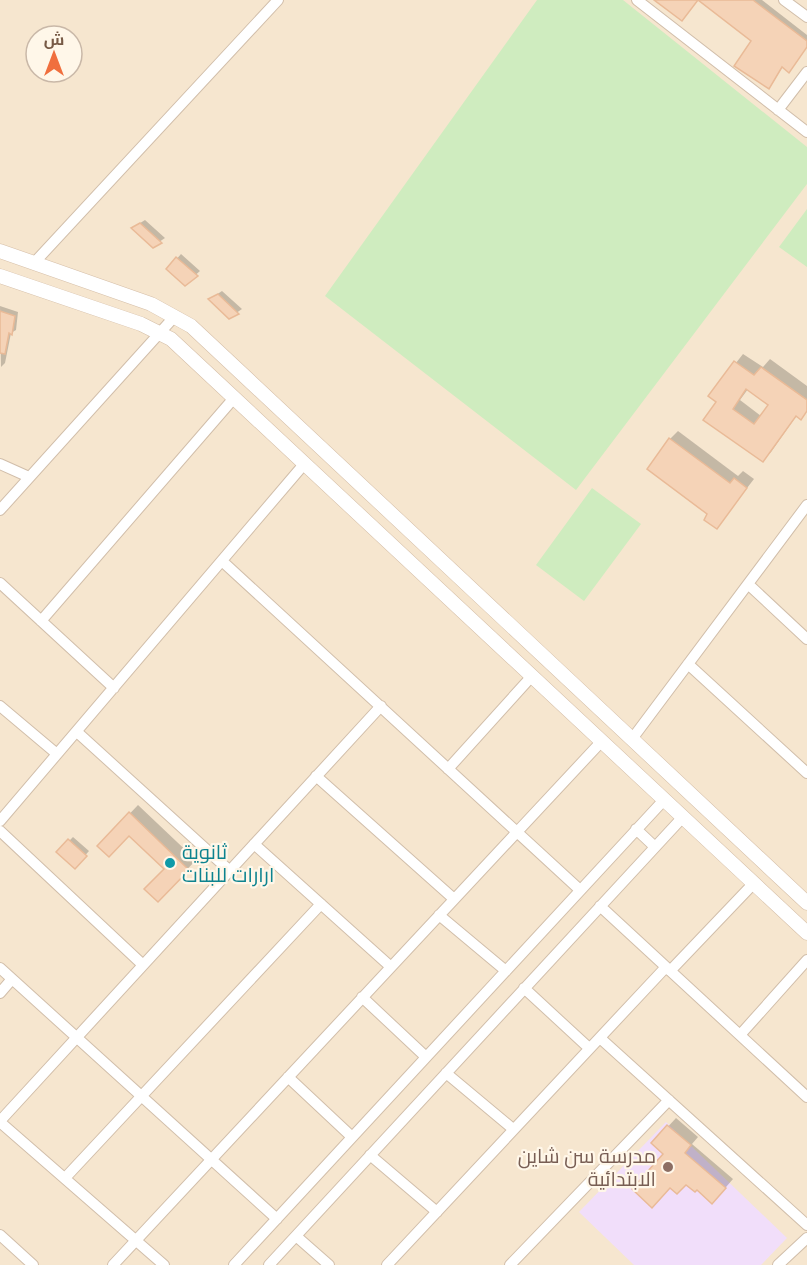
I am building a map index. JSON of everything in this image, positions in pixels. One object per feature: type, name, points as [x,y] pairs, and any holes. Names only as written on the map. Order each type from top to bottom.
[{"type":"street","points":[[34,263],[278,0]]},
{"type":"street","points":[[637,0],[807,132]]},
{"type":"street","points":[[784,0],[807,17]]},
{"type":"street","points":[[778,110],[807,72]]},
{"type":"street","points":[[0,251],[151,304],[175,316],[205,338],[807,903]]},
{"type":"street","points":[[0,276],[160,332],[181,348],[663,801],[807,933]]},
{"type":"street","points":[[0,510],[175,316]]},
{"type":"street","points":[[41,621],[234,398]]},
{"type":"street","points":[[0,821],[305,463]]},
{"type":"street","points":[[0,464],[29,477]]},
{"type":"street","points":[[632,739],[807,505]]},
{"type":"street","points":[[222,561],[580,890]]},
{"type":"street","points":[[0,583],[114,688]]},
{"type":"street","points":[[748,584],[807,639]]},
{"type":"street","points":[[688,664],[807,773]]},
{"type":"street","points":[[448,769],[532,676]]},
{"type":"street","points":[[574,715],[590,699]]},
{"type":"street","points":[[164,1265],[0,1121],[381,705]]},
{"type":"street","points":[[0,706],[57,754]]},
{"type":"street","points":[[77,732],[230,871]]},
{"type":"street","points":[[113,1265],[601,742]]},
{"type":"street","points":[[316,776],[454,900]]},
{"type":"street","points":[[234,1265],[663,801]]},
{"type":"street","points":[[269,1265],[682,818]]},
{"type":"street","points":[[636,830],[655,847]]},
{"type":"street","points":[[0,831],[143,965]]},
{"type":"street","points":[[722,854],[737,837]]},
{"type":"street","points":[[254,844],[391,967]]},
{"type":"street","points":[[387,1265],[589,1048],[753,884]]},
{"type":"street","points":[[64,1178],[321,904]]},
{"type":"street","points":[[600,906],[806,1094]]},
{"type":"street","points":[[439,915],[506,971]]},
{"type":"street","points":[[740,1035],[807,960]]},
{"type":"street","points":[[0,968],[277,1219]]},
{"type":"street","points":[[0,993],[12,979]]},
{"type":"street","points":[[524,988],[589,1048]]},
{"type":"street","points":[[362,997],[426,1057]]},
{"type":"street","points":[[600,1038],[807,1225]]},
{"type":"street","points":[[446,1073],[513,1129]]},
{"type":"street","points":[[288,1077],[352,1137]]},
{"type":"street","points":[[510,1265],[669,1100]]},
{"type":"street","points":[[370,1155],[437,1212]]},
{"type":"street","points":[[0,1235],[33,1265]]},
{"type":"street","points":[[296,1236],[329,1265]]},
{"type":"street","points":[[778,1265],[807,1238]]},
{"type":"shaded area","points":[[0,0],[807,0],[807,1265],[0,1265]]},
{"type":"shaded area","name":"مدرسة سن شاين الابتدائية","points":[[666,1122],[787,1238],[761,1265],[634,1265],[579,1212]]},
{"type":"green space","points":[[537,0],[623,0],[807,147],[807,184],[576,490],[325,296]]},
{"type":"green space","points":[[807,209],[807,267],[779,247]]},
{"type":"green space","points":[[592,488],[641,524],[584,601],[536,565]]},
{"type":"building","points":[[654,0],[698,0],[682,21]]},
{"type":"building","points":[[698,0],[753,0],[807,41],[807,47],[789,73],[782,67],[769,89],[734,66],[751,41]]},
{"type":"building","points":[[140,223],[162,243],[153,248],[131,228]]},
{"type":"building","points":[[176,257],[198,276],[185,286],[166,269]]},
{"type":"building","points":[[218,294],[239,314],[229,319],[208,299]]},
{"type":"building","points":[[0,311],[15,316],[12,335],[9,333],[5,354],[0,353]]},
{"type":"building","points":[[734,361],[754,375],[761,367],[807,400],[807,411],[801,420],[796,416],[763,462],[703,420],[716,402],[708,396]],"holes":[[[746,389],[768,405],[754,424],[733,409]]]},
{"type":"building","points":[[669,438],[730,483],[734,478],[747,488],[717,529],[704,520],[707,514],[647,469]]},
{"type":"building","name":"ثانوية ارارات للبنات","points":[[129,812],[189,870],[158,902],[144,889],[164,869],[129,836],[109,857],[97,846]]},
{"type":"building","points":[[68,839],[87,856],[75,869],[56,852]]},
{"type":"building","points":[[667,1125],[691,1145],[685,1153],[726,1188],[712,1204],[697,1190],[695,1192],[686,1185],[677,1194],[670,1188],[652,1208],[632,1189],[663,1154],[651,1143]]},
{"type":"place","name":"ثانوية ارارات للبنات","points":[[170,863]]},
{"type":"place","name":"مدرسة سن شاين الابتدائية","points":[[668,1167]]}]
